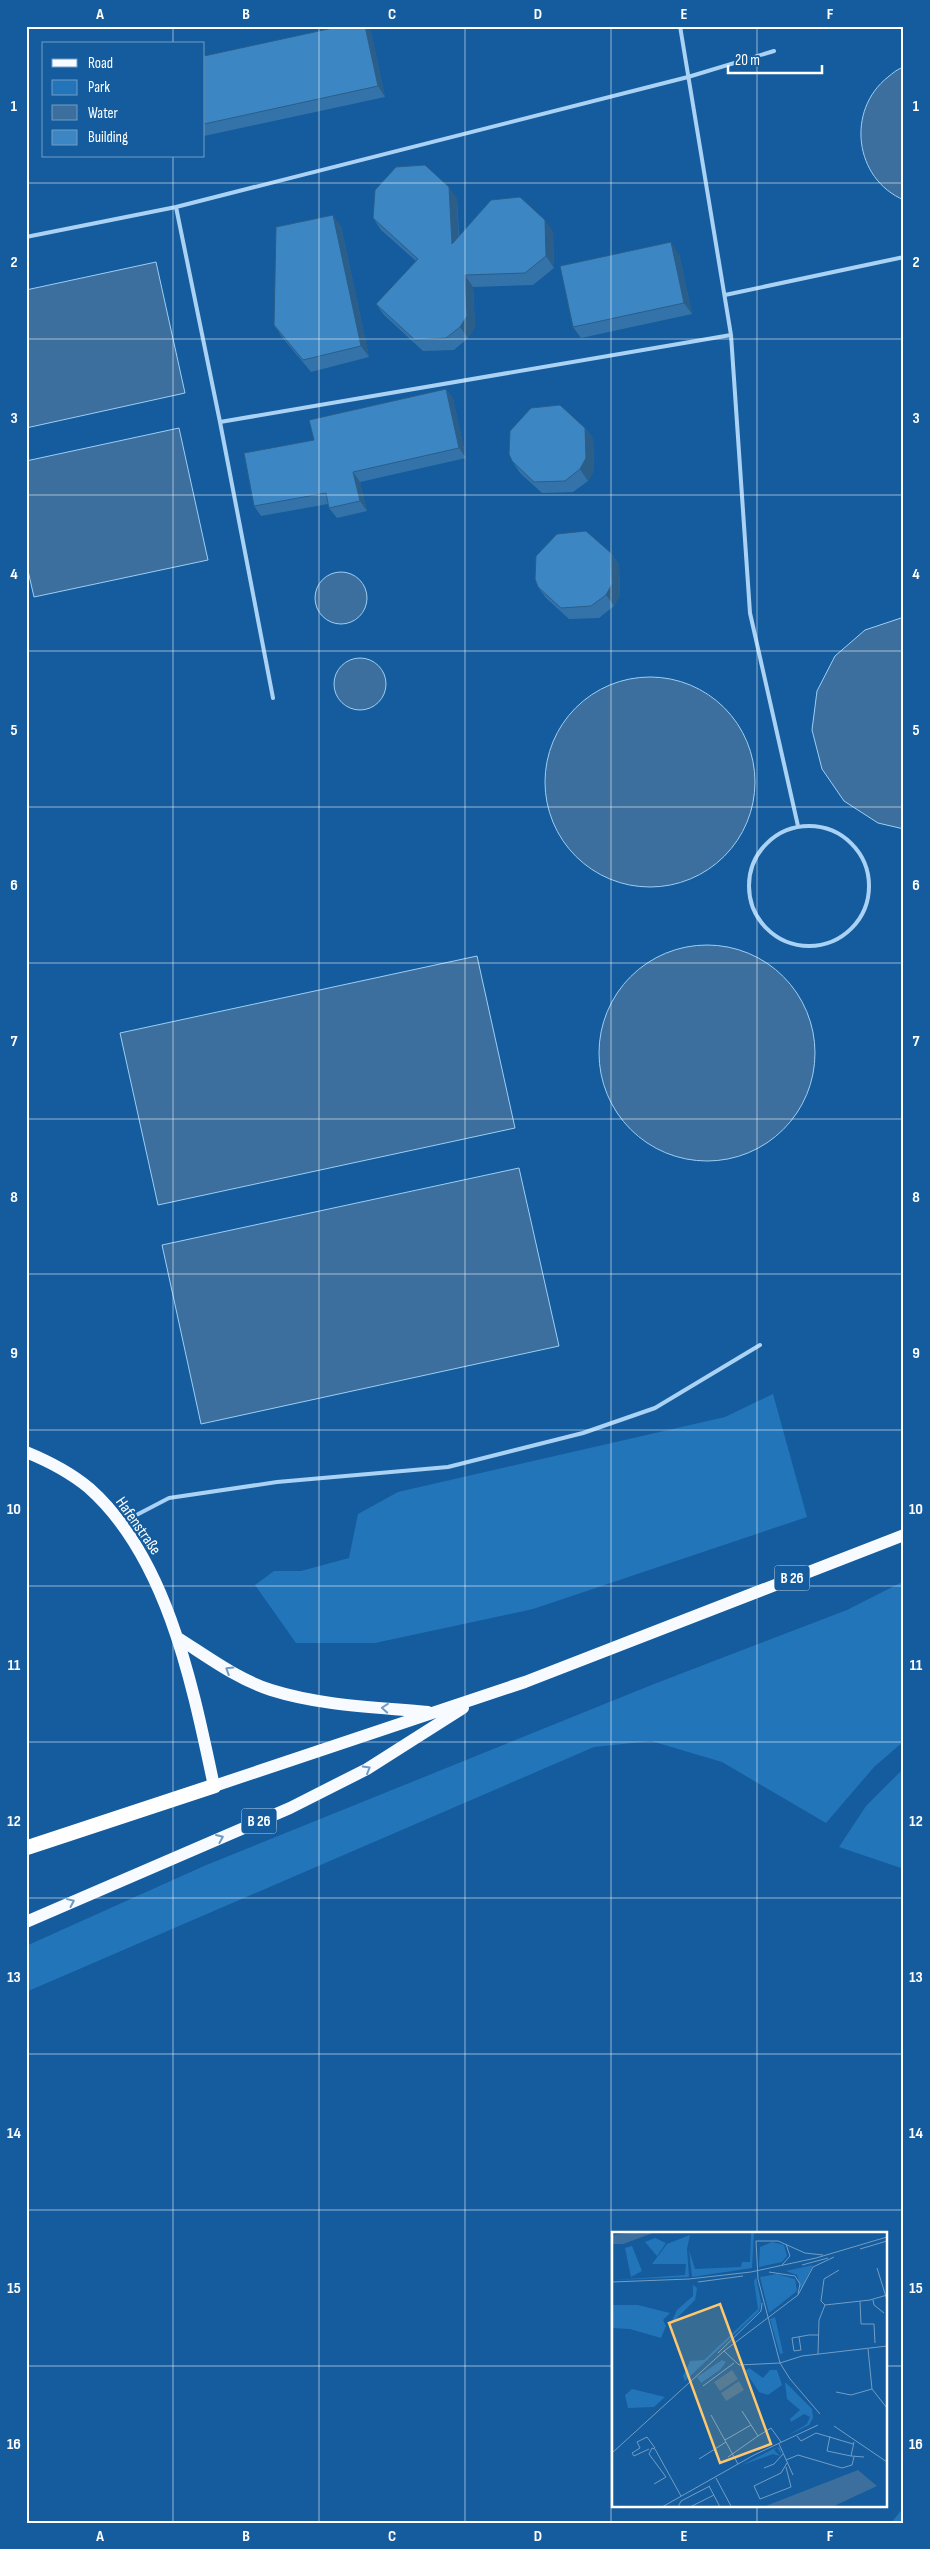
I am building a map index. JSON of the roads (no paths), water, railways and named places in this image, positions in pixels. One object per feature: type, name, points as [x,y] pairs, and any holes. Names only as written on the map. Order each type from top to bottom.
[{"type":"highway","points":[[26,1848],[214,1786]]},
{"type":"main road","name":"Hafenstraße","points":[[26,1452],[63,1470],[89,1488],[121,1524],[150,1570],[178,1638],[197,1707],[214,1786]]},
{"type":"main road","name":"B 26","points":[[214,1786],[480,1697],[904,1535]]},
{"type":"main road","points":[[178,1638],[235,1674],[270,1690],[320,1703],[434,1712]]},
{"type":"main road","name":"B 26","points":[[26,1922],[290,1808],[367,1769],[480,1697]]},
{"type":"lane","points":[[680,26],[731,334],[750,613],[798,826]]},
{"type":"lane","points":[[26,237],[176,207],[688,77],[774,51]]},
{"type":"lane","points":[[176,207],[273,698]]},
{"type":"lane","points":[[725,295],[904,258]]},
{"type":"lane","points":[[220,422],[731,334]]},
{"type":"lane","points":[[798,826],[817,826],[836,832],[851,842],[863,858],[869,875],[869,894],[864,912],[853,928],[838,939],[820,946],[801,946],[782,940],[767,930],[756,914],[749,896],[749,877],[754,859],[765,844],[780,832],[798,826]]},
{"type":"lane","points":[[121,1524],[169,1498],[278,1482],[448,1467],[583,1433],[655,1408],[760,1346]]},
{"type":"water","points":[[904,67],[904,200],[887,190],[874,177],[866,161],[861,143],[861,125],[866,107],[875,91],[888,77]]},
{"type":"water","points":[[156,262],[185,393],[26,428],[26,290]]},
{"type":"water","points":[[179,428],[208,560],[34,597],[26,562],[26,461]]},
{"type":"water","points":[[336,572],[346,572],[360,579],[367,593],[367,603],[360,617],[346,624],[336,624],[326,620],[319,613],[315,603],[315,593],[319,583],[326,576]]},
{"type":"water","points":[[904,617],[904,829],[878,823],[844,801],[822,769],[812,730],[817,691],[835,656],[865,630]]},
{"type":"water","points":[[355,658],[365,658],[379,665],[386,679],[386,689],[379,703],[365,710],[355,710],[345,706],[338,699],[334,689],[334,679],[338,669],[345,662]]},
{"type":"water","points":[[640,677],[660,677],[681,681],[700,689],[709,694],[731,715],[743,732],[751,751],[755,782],[751,813],[743,832],[738,841],[717,863],[700,875],[681,883],[660,887],[640,887],[619,883],[591,870],[562,841],[549,813],[545,792],[545,772],[549,751],[562,723],[591,694],[619,681]]},
{"type":"water","points":[[707,945],[728,947],[748,953],[767,963],[783,977],[797,993],[807,1012],[813,1032],[815,1053],[813,1074],[807,1094],[797,1113],[783,1129],[767,1143],[748,1153],[728,1159],[707,1161],[686,1159],[666,1153],[647,1143],[631,1129],[617,1113],[607,1094],[601,1074],[599,1053],[601,1032],[607,1012],[617,993],[631,977],[647,963],[666,953],[686,947]]},
{"type":"water","points":[[477,956],[515,1128],[158,1205],[120,1033]]},
{"type":"water","points":[[519,1168],[559,1346],[201,1424],[162,1245]]}]
